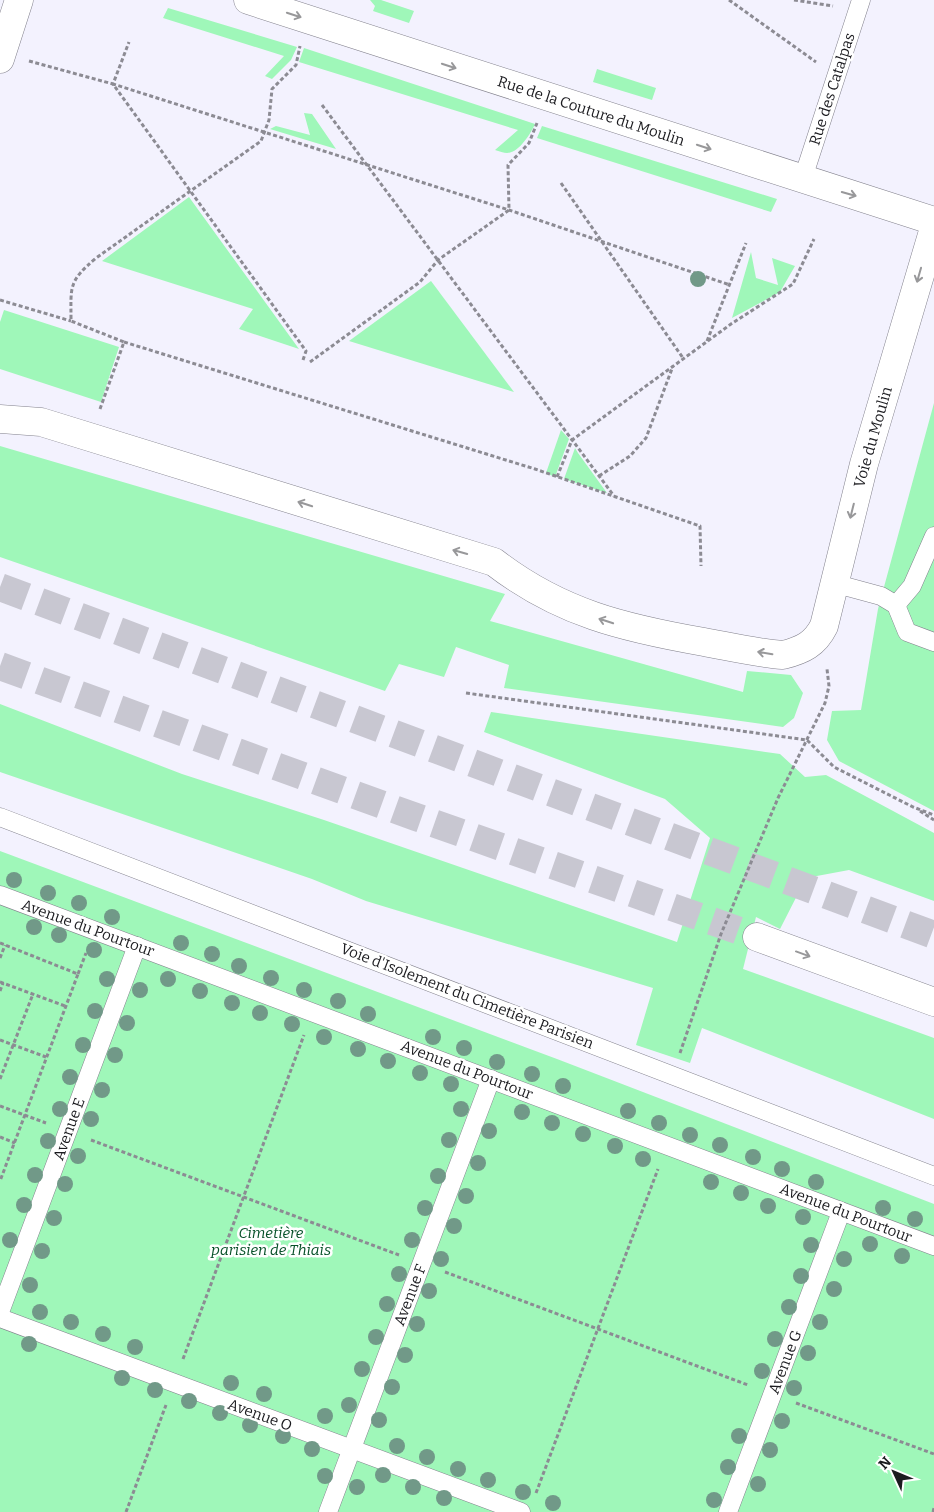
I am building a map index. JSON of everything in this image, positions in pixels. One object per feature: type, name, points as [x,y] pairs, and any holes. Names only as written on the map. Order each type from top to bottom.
[{"type":"main road","points":[[0,59],[19,0]]},
{"type":"main road","name":"Rue de la Couture du Moulin","points":[[248,0],[934,220]]},
{"type":"main road","name":"Voie du Moulin","points":[[812,644],[824,626],[864,464],[934,228]]},
{"type":"main road","points":[[0,419],[41,422],[373,527],[494,562],[519,580],[558,602],[586,614],[642,632],[774,654],[797,651],[812,644]]},
{"type":"main road","points":[[757,937],[934,1002]]},
{"type":"lane","name":"Rue des Catalpas","points":[[803,178],[860,6]]},
{"type":"lane","points":[[896,605],[912,586],[934,536]]},
{"type":"lane","points":[[833,584],[881,596],[896,605],[907,632],[934,642]]},
{"type":"lane","name":"Voie d'Isolement du Cimetière Parisien","points":[[0,817],[934,1176]]},
{"type":"lane","name":"Avenue du Pourtour","points":[[0,895],[934,1246]]},
{"type":"lane","name":"Avenue E","points":[[0,1312],[137,946]]},
{"type":"lane","name":"Avenue F","points":[[328,1512],[491,1079]]},
{"type":"lane","name":"Avenue G","points":[[728,1512],[841,1212]]},
{"type":"lane","name":"Avenue O","points":[[0,1318],[521,1512]]},
{"type":"path","points":[[729,0],[836,76]]},
{"type":"path","points":[[794,0],[860,6]]},
{"type":"path","points":[[113,84],[129,42]]},
{"type":"path","points":[[71,322],[71,286],[82,270],[261,141],[269,120],[272,89],[296,65],[300,46]]},
{"type":"path","points":[[28,61],[113,84],[510,210],[730,285]]},
{"type":"path","points":[[113,84],[306,351],[302,360]]},
{"type":"path","points":[[322,105],[614,496]]},
{"type":"path","points":[[510,210],[508,165],[529,143],[538,120]]},
{"type":"path","points":[[561,183],[683,358]]},
{"type":"path","points":[[310,362],[420,282],[438,260],[510,210]]},
{"type":"path","points":[[557,477],[572,440],[707,341],[793,284],[814,238]]},
{"type":"path","points":[[707,341],[746,242]]},
{"type":"path","points":[[0,300],[71,322],[124,342],[557,477],[700,526],[701,566]]},
{"type":"path","points":[[97,418],[124,342]]},
{"type":"path","points":[[599,476],[630,456],[646,438],[673,365]]},
{"type":"path","points":[[673,1075],[721,934],[778,798],[825,703],[829,686],[827,669],[821,656],[812,644]]},
{"type":"path","points":[[466,693],[807,740],[834,767],[913,807],[934,820]]},
{"type":"path","points":[[913,807],[934,815]]},
{"type":"path","points":[[0,943],[78,974],[0,1181]]},
{"type":"path","points":[[0,958],[5,944]]},
{"type":"path","points":[[0,991],[1,983],[65,1006]]},
{"type":"path","points":[[0,1079],[33,994]]},
{"type":"path","points":[[126,1512],[313,1012]]},
{"type":"path","points":[[0,1040],[46,1057]]},
{"type":"path","points":[[0,1106],[934,1454]]},
{"type":"path","points":[[0,1137],[15,1143]]},
{"type":"path","points":[[536,1494],[666,1145]]},
{"type":"path","points":[[933,1512],[934,1508]]},
{"type":"green space","points":[[370,0],[381,0],[414,11],[409,23],[373,11],[375,6]]},
{"type":"green space","points":[[168,8],[297,47],[291,60],[272,79],[265,76],[284,56],[163,18]]},
{"type":"green space","points":[[304,48],[535,124],[528,137],[516,150],[507,153],[495,150],[518,130],[299,62]]},
{"type":"green space","points":[[597,69],[656,88],[652,100],[593,82]]},
{"type":"green space","points":[[304,113],[312,114],[336,149],[270,129],[276,126],[310,135]]},
{"type":"green space","points":[[542,126],[777,199],[771,212],[537,138]]},
{"type":"green space","points":[[189,197],[299,349],[239,329],[253,309],[102,261]]},
{"type":"green space","points":[[751,252],[756,278],[778,285],[772,258],[795,266],[780,292],[732,318]]},
{"type":"green space","points":[[431,281],[514,392],[349,341]]},
{"type":"green space","points":[[4,310],[119,347],[101,402],[0,369],[0,322]]},
{"type":"green space","points":[[934,403],[934,811],[839,761],[827,740],[832,711],[861,710],[878,609]]},
{"type":"green space","points":[[561,430],[569,439],[555,477],[546,473]]},
{"type":"green space","points":[[0,446],[505,594],[490,621],[743,692],[747,671],[791,675],[803,693],[794,718],[783,727],[504,688],[509,665],[456,647],[444,677],[399,664],[385,691],[0,557]]},
{"type":"green space","points":[[575,448],[578,453],[607,493],[564,479]]},
{"type":"green space","points":[[0,704],[182,774],[324,820],[677,942],[710,838],[665,799],[484,732],[491,712],[780,754],[805,777],[826,775],[934,833],[934,901],[849,870],[806,878],[780,929],[756,917],[743,969],[934,1038],[934,1119],[702,1028],[690,1063],[636,1045],[653,988],[366,901],[312,879],[0,772]]},
{"type":"green space","name":"Cimetière parisien de Thiais","points":[[0,851],[557,1059],[934,1204],[934,1512],[0,1512]]},
{"type":"tunnel","points":[[0,587],[934,935]]},
{"type":"tunnel","points":[[0,666],[416,817],[757,937]]}]
